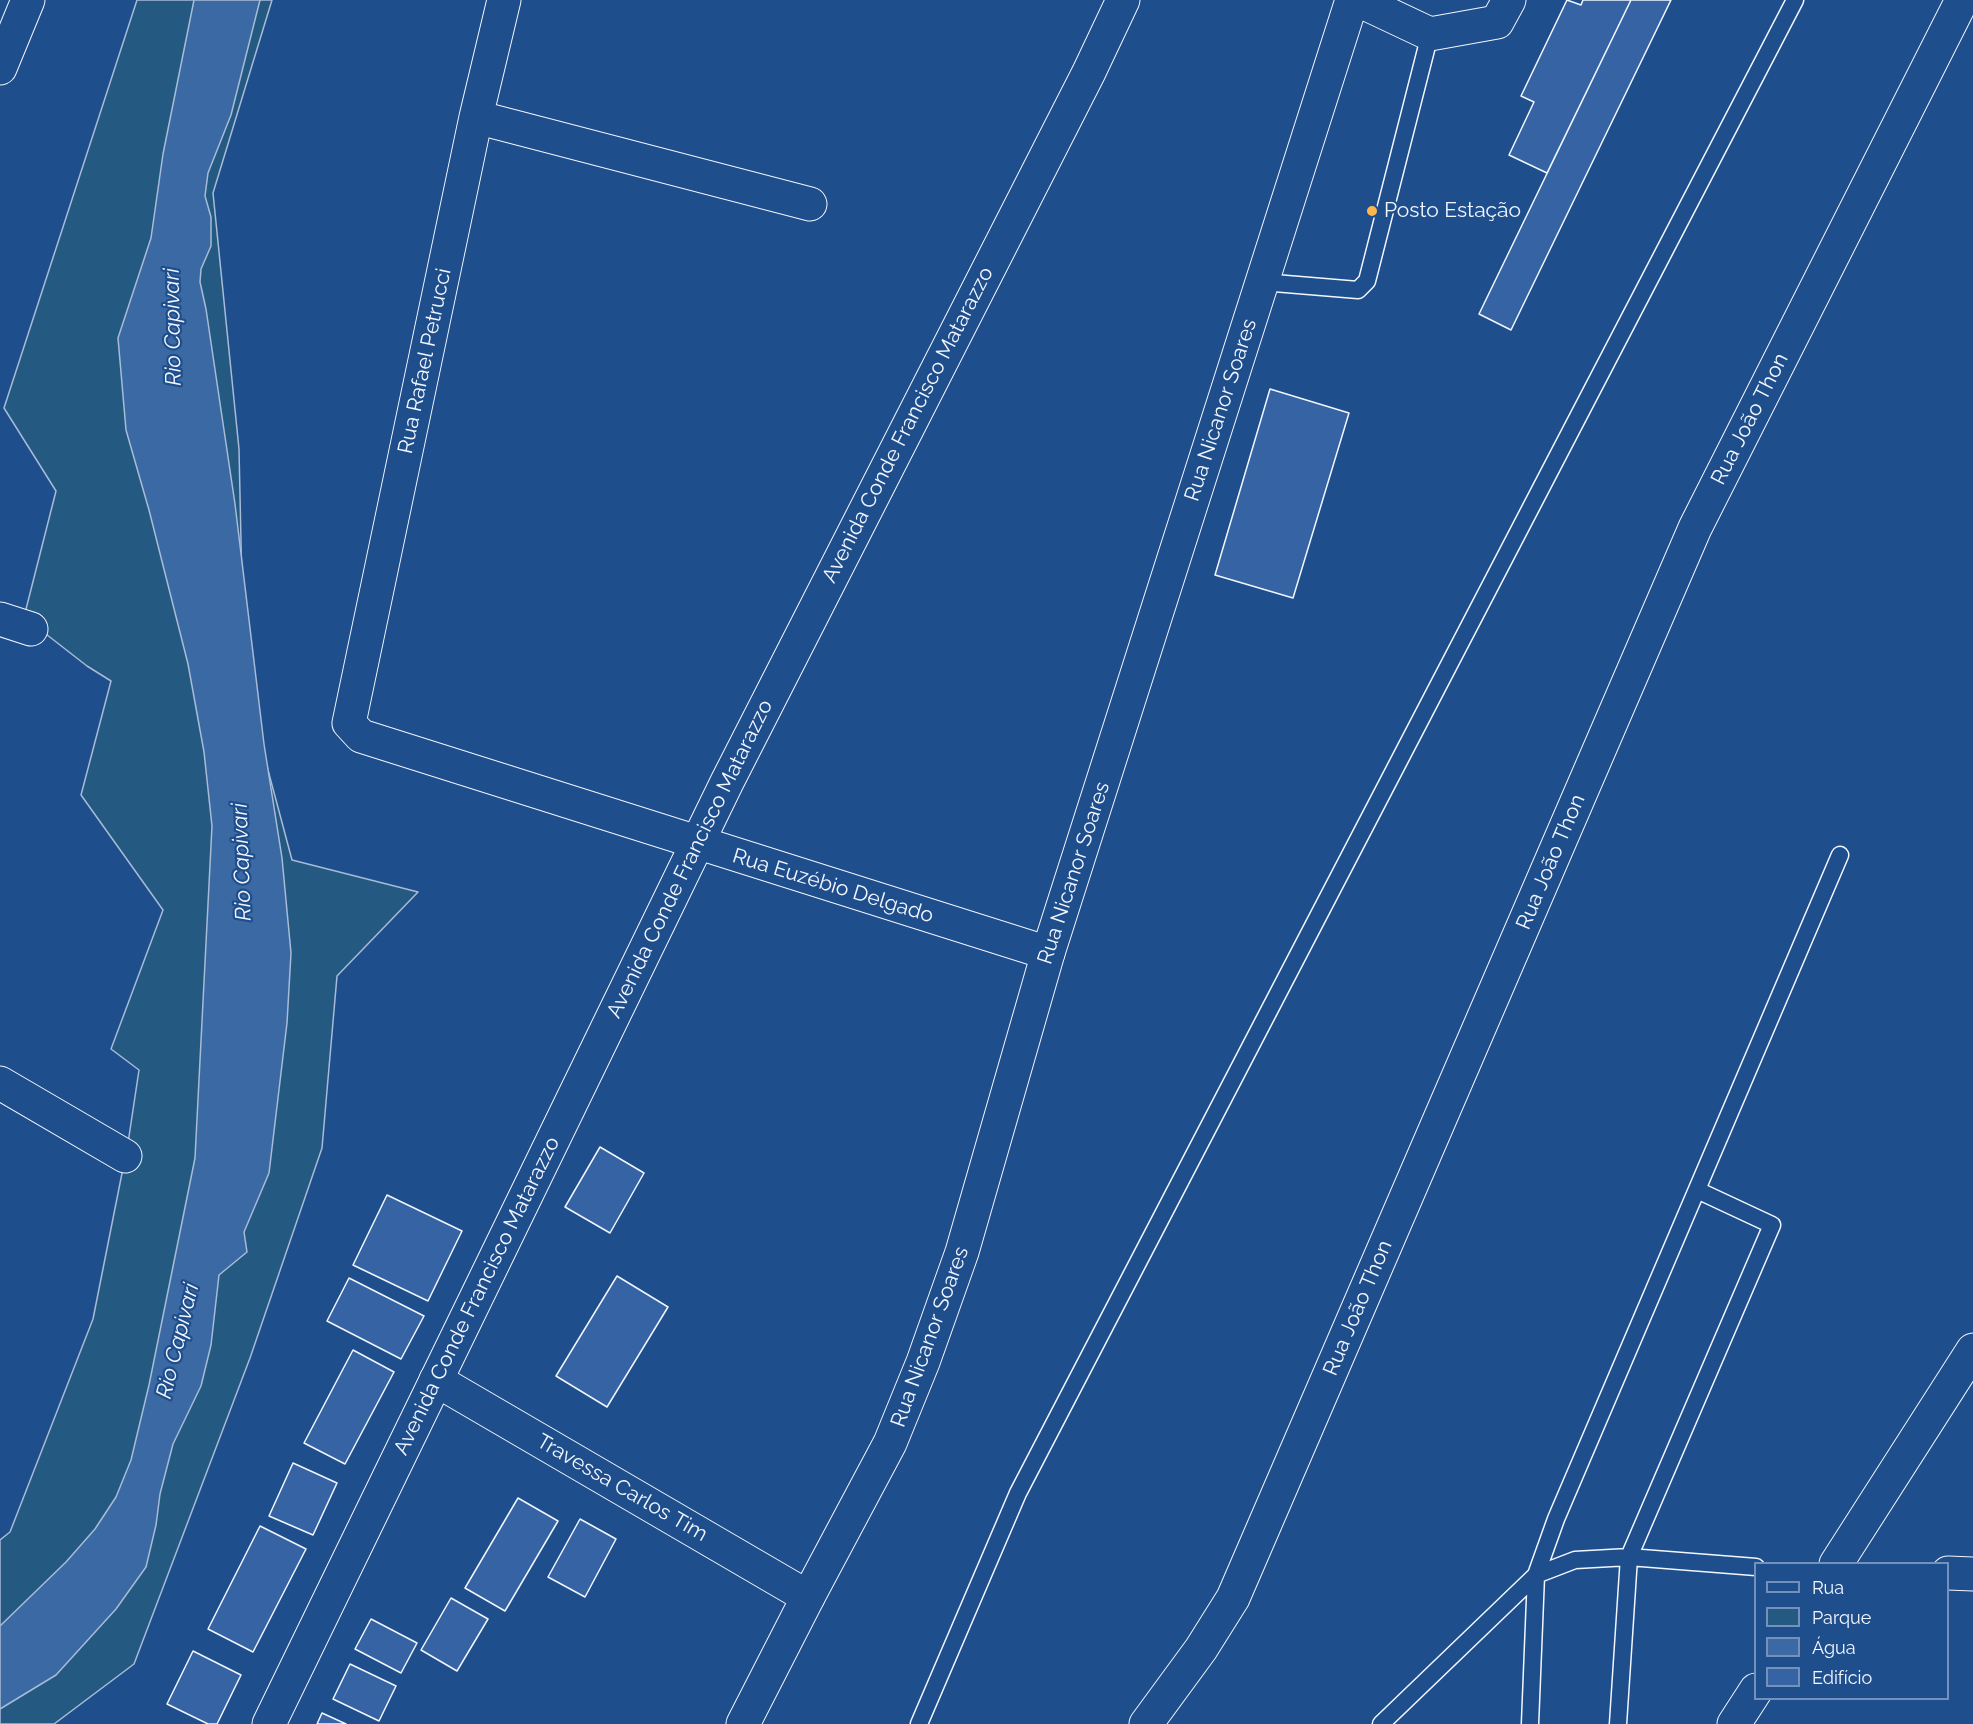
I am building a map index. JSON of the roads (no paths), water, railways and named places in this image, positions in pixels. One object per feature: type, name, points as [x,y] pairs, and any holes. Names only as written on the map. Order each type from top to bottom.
[{"type":"street","points":[[0,68],[28,0]]},
{"type":"street","name":"Rua Rafael Petrucci","points":[[349,723],[476,117],[504,0]]},
{"type":"street","name":"Avenida Conde Francisco Matarazzo","points":[[269,1724],[727,782],[1089,72],[1123,0]]},
{"type":"street","name":"Rua Nicanor Soares","points":[[743,1724],[890,1443],[923,1362],[962,1252],[1048,953],[1352,0]]},
{"type":"street","points":[[1358,0],[1430,34],[1497,22],[1509,0]]},
{"type":"street","name":"Rua João Thon","points":[[1146,1724],[1201,1649],[1233,1598],[1695,528],[1962,0]]},
{"type":"street","points":[[476,117],[810,204]]},
{"type":"street","points":[[0,619],[31,629]]},
{"type":"street","name":"Rua Euzébio Delgado","points":[[349,723],[361,736],[1048,953]]},
{"type":"street","points":[[0,1083],[125,1156]]},
{"type":"street","points":[[1837,1562],[1973,1350]]},
{"type":"street","name":"Travessa Carlos Tim","points":[[436,1380],[808,1597]]},
{"type":"street","points":[[1949,1573],[1973,1574]]},
{"type":"street","points":[[1734,1724],[1754,1692]]},
{"type":"lane","points":[[919,1724],[1018,1493],[1795,0]]},
{"type":"lane","points":[[1262,282],[1358,290],[1367,280],[1430,34]]},
{"type":"lane","points":[[1530,1724],[1536,1575],[1556,1519],[1840,855]]},
{"type":"lane","points":[[1618,1724],[1629,1557],[1772,1225],[1696,1190]]},
{"type":"lane","points":[[1381,1724],[1536,1575],[1575,1560],[1629,1557],[1754,1567]]},
{"type":"water","name":"Rio Capivari","points":[[194,0],[260,0],[231,115],[208,173],[205,196],[211,217],[211,246],[201,269],[200,282],[235,504],[264,744],[282,858],[291,953],[287,1023],[269,1173],[244,1232],[247,1252],[219,1275],[211,1345],[201,1386],[173,1444],[160,1494],[156,1525],[146,1567],[116,1609],[56,1675],[0,1709],[0,1626],[66,1562],[95,1529],[116,1497],[131,1460],[149,1385],[195,1158],[212,826],[204,752],[188,664],[126,430],[118,338],[151,238],[163,154]]},
{"type":"place","name":"Posto Estação","points":[[1372,211]]}]
